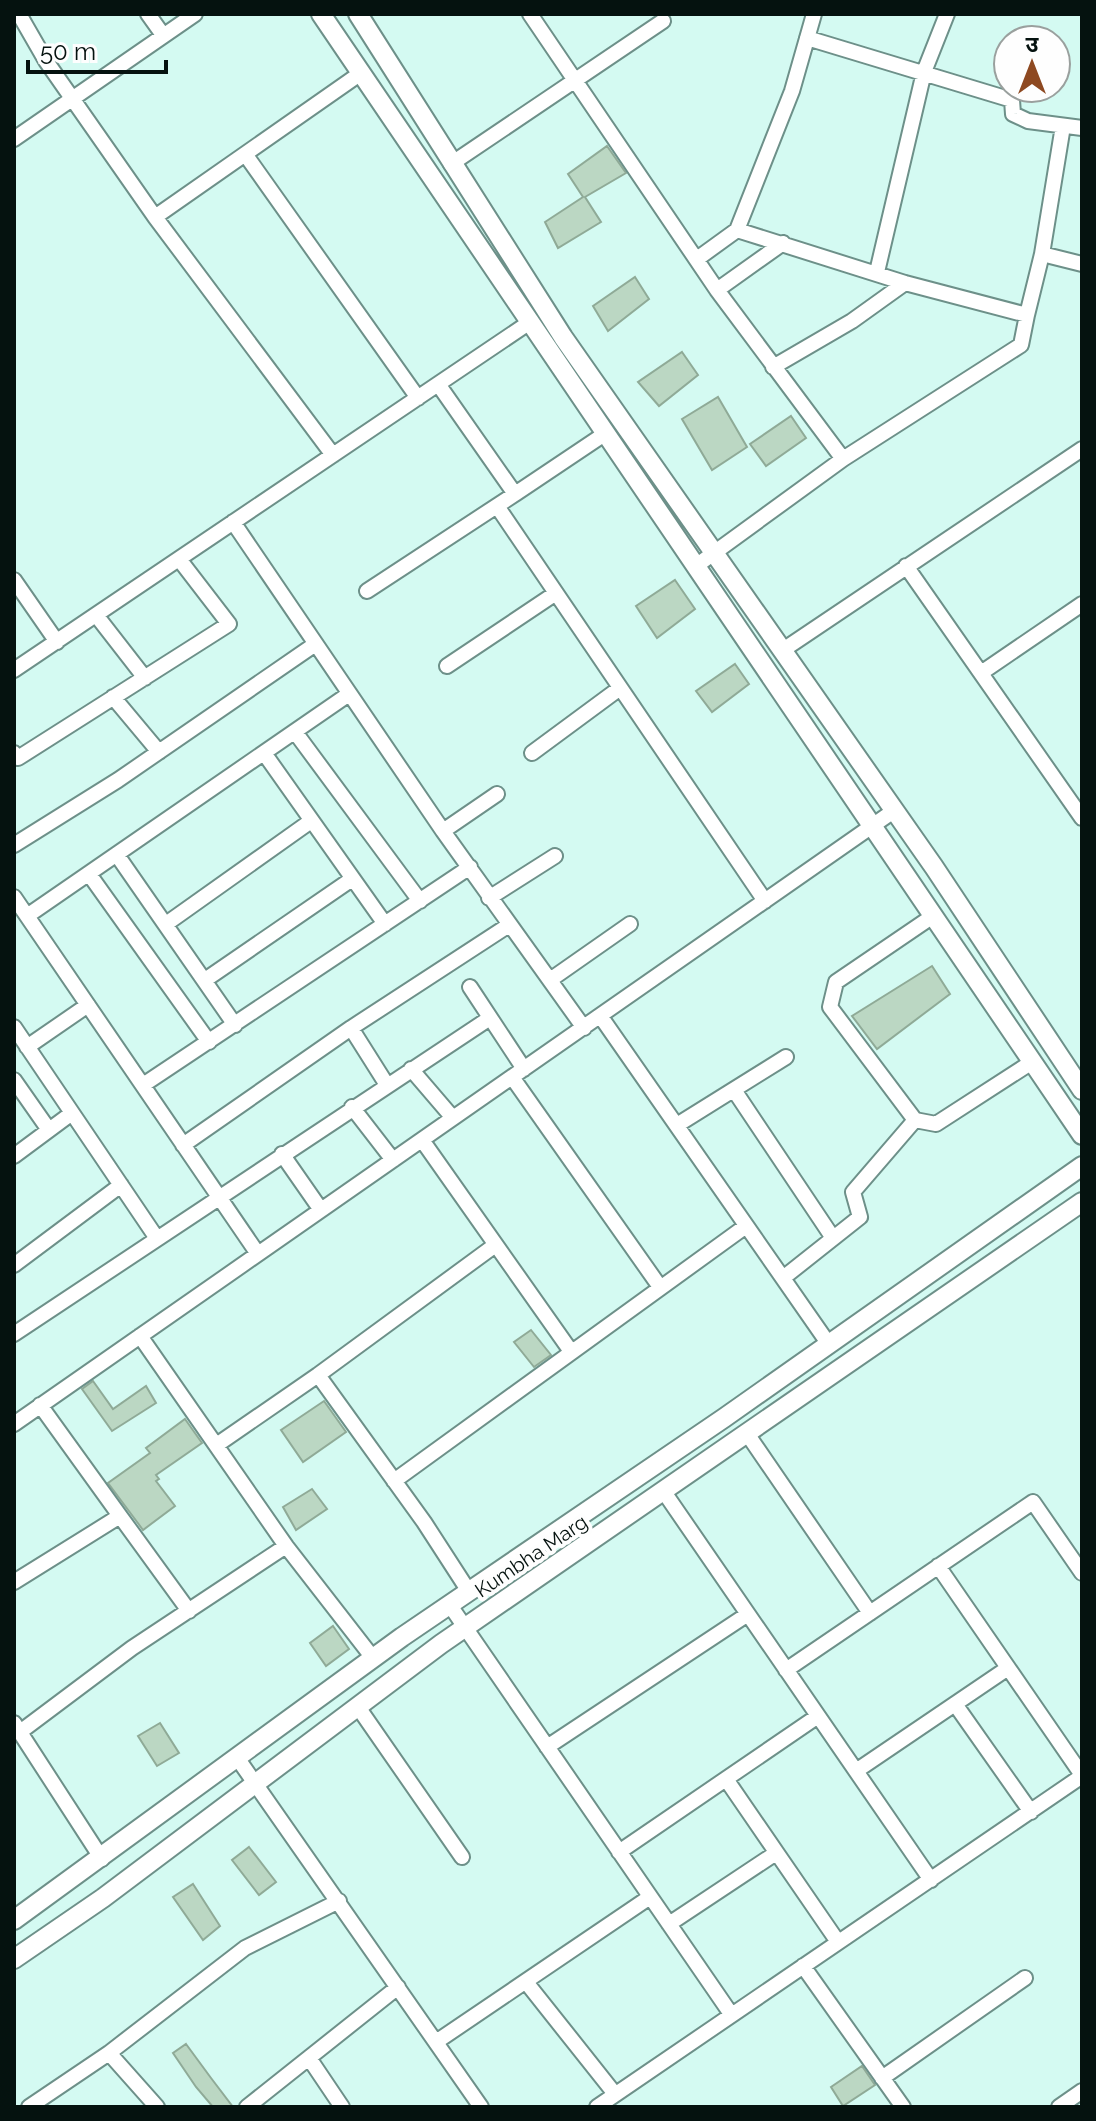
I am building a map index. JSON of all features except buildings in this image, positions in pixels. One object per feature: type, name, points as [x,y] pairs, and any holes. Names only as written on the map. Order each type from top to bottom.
[{"type":"street","points":[[19,14],[46,61],[155,217],[333,455]]},
{"type":"street","points":[[148,14],[163,35]]},
{"type":"street","points":[[14,139],[195,14]]},
{"type":"street","points":[[321,14],[1082,1135]]},
{"type":"street","points":[[358,14],[563,337],[895,810],[1082,1090]]},
{"type":"street","points":[[530,14],[717,290],[843,459]]},
{"type":"street","points":[[697,259],[737,230],[792,91],[814,14]]},
{"type":"street","points":[[877,272],[924,72],[947,14]]},
{"type":"street","points":[[451,164],[663,21]]},
{"type":"street","points":[[807,38],[1012,100],[1013,114],[1028,121],[1082,128]]},
{"type":"street","points":[[155,217],[361,73]]},
{"type":"street","points":[[696,566],[843,459],[1021,345],[1042,254],[1063,126]]},
{"type":"street","points":[[245,154],[418,398]]},
{"type":"street","points":[[737,230],[905,283],[1027,315]]},
{"type":"street","points":[[717,290],[783,243]]},
{"type":"street","points":[[1042,254],[1082,264]]},
{"type":"street","points":[[773,367],[852,321],[905,283]]},
{"type":"street","points":[[14,670],[530,322]]},
{"type":"street","points":[[438,384],[515,494]]},
{"type":"street","points":[[367,591],[606,433]]},
{"type":"street","points":[[783,650],[1082,449]]},
{"type":"street","points":[[497,506],[765,901]]},
{"type":"street","points":[[233,522],[489,898],[584,1028]]},
{"type":"street","points":[[14,753],[18,758],[229,624],[179,559]]},
{"type":"street","points":[[906,566],[1082,818]]},
{"type":"street","points":[[14,580],[57,642]]},
{"type":"street","points":[[447,666],[556,593]]},
{"type":"street","points":[[981,673],[1082,604]]},
{"type":"street","points":[[96,615],[145,678]]},
{"type":"street","points":[[14,845],[159,752],[314,645]]},
{"type":"street","points":[[532,753],[620,688]]},
{"type":"street","points":[[27,916],[349,694]]},
{"type":"street","points":[[113,697],[159,752]]},
{"type":"street","points":[[295,732],[420,901]]},
{"type":"street","points":[[264,753],[385,924]]},
{"type":"street","points":[[443,831],[497,794]]},
{"type":"street","points":[[14,1424],[895,810]]},
{"type":"street","points":[[166,924],[311,821]]},
{"type":"street","points":[[117,855],[235,1025]]},
{"type":"street","points":[[489,898],[555,856]]},
{"type":"street","points":[[143,1085],[470,867]]},
{"type":"street","points":[[89,874],[209,1042]]},
{"type":"street","points":[[205,980],[352,879]]},
{"type":"street","points":[[14,897],[258,1254]]},
{"type":"street","points":[[933,916],[836,982],[830,1007],[915,1120],[936,1124],[1032,1062]]},
{"type":"street","points":[[550,980],[630,924]]},
{"type":"street","points":[[183,1145],[351,1028],[509,925]]},
{"type":"street","points":[[470,987],[518,1073],[660,1287]]},
{"type":"street","points":[[27,1047],[88,1005]]},
{"type":"street","points":[[601,1017],[828,1343]]},
{"type":"street","points":[[14,1334],[490,1018]]},
{"type":"street","points":[[14,1027],[156,1237]]},
{"type":"street","points":[[351,1028],[387,1085]]},
{"type":"street","points":[[677,1125],[786,1057]]},
{"type":"street","points":[[411,1069],[453,1118]]},
{"type":"street","points":[[14,1080],[49,1130]]},
{"type":"street","points":[[734,1090],[833,1238]]},
{"type":"street","points":[[352,1107],[393,1160]]},
{"type":"street","points":[[14,1156],[72,1113]]},
{"type":"street","points":[[783,1278],[860,1217],[853,1192],[915,1120]]},
{"type":"street","points":[[422,1140],[570,1350]]},
{"type":"street","points":[[282,1154],[321,1210]]},
{"type":"street","name":"Kumbha Marg","points":[[14,1920],[468,1590],[724,1418],[1082,1166]]},
{"type":"street","points":[[14,1265],[121,1185]]},
{"type":"street","name":"Kumbha Marg","points":[[14,1959],[465,1628],[1082,1202]]},
{"type":"street","points":[[394,1481],[570,1350],[746,1226]]},
{"type":"street","points":[[218,1444],[494,1246]]},
{"type":"street","points":[[140,1336],[286,1546],[373,1658]]},
{"type":"street","points":[[318,1375],[468,1590]]},
{"type":"street","points":[[40,1405],[189,1611]]},
{"type":"street","points":[[748,1435],[870,1613]]},
{"type":"street","points":[[664,1492],[931,1880]]},
{"type":"street","points":[[786,1670],[1033,1502],[1082,1573]]},
{"type":"street","points":[[14,1582],[120,1516]]},
{"type":"street","points":[[102,1859],[17,1728],[286,1546]]},
{"type":"street","points":[[597,2107],[1082,1775],[938,1566]]},
{"type":"street","points":[[449,1604],[731,2014]]},
{"type":"street","points":[[547,1747],[748,1614]]},
{"type":"street","points":[[856,1771],[1008,1668]]},
{"type":"street","points":[[955,1704],[1031,1812]]},
{"type":"street","points":[[358,1707],[462,1857]]},
{"type":"street","points":[[619,1852],[818,1716]]},
{"type":"street","points":[[238,1759],[481,2107]]},
{"type":"street","points":[[726,1779],[838,1942]]},
{"type":"street","points":[[669,1924],[776,1853]]},
{"type":"street","points":[[436,2042],[650,1897]]},
{"type":"street","points":[[29,2107],[109,2053],[245,1948],[339,1901]]},
{"type":"street","points":[[803,1966],[903,2107]]},
{"type":"street","points":[[882,2078],[1025,1978]]},
{"type":"street","points":[[526,1982],[615,2094]]},
{"type":"street","points":[[247,2107],[398,1987]]},
{"type":"street","points":[[109,2053],[157,2107]]},
{"type":"street","points":[[309,2058],[342,2107]]},
{"type":"street","points":[[1059,2107],[1082,2091]]}]
